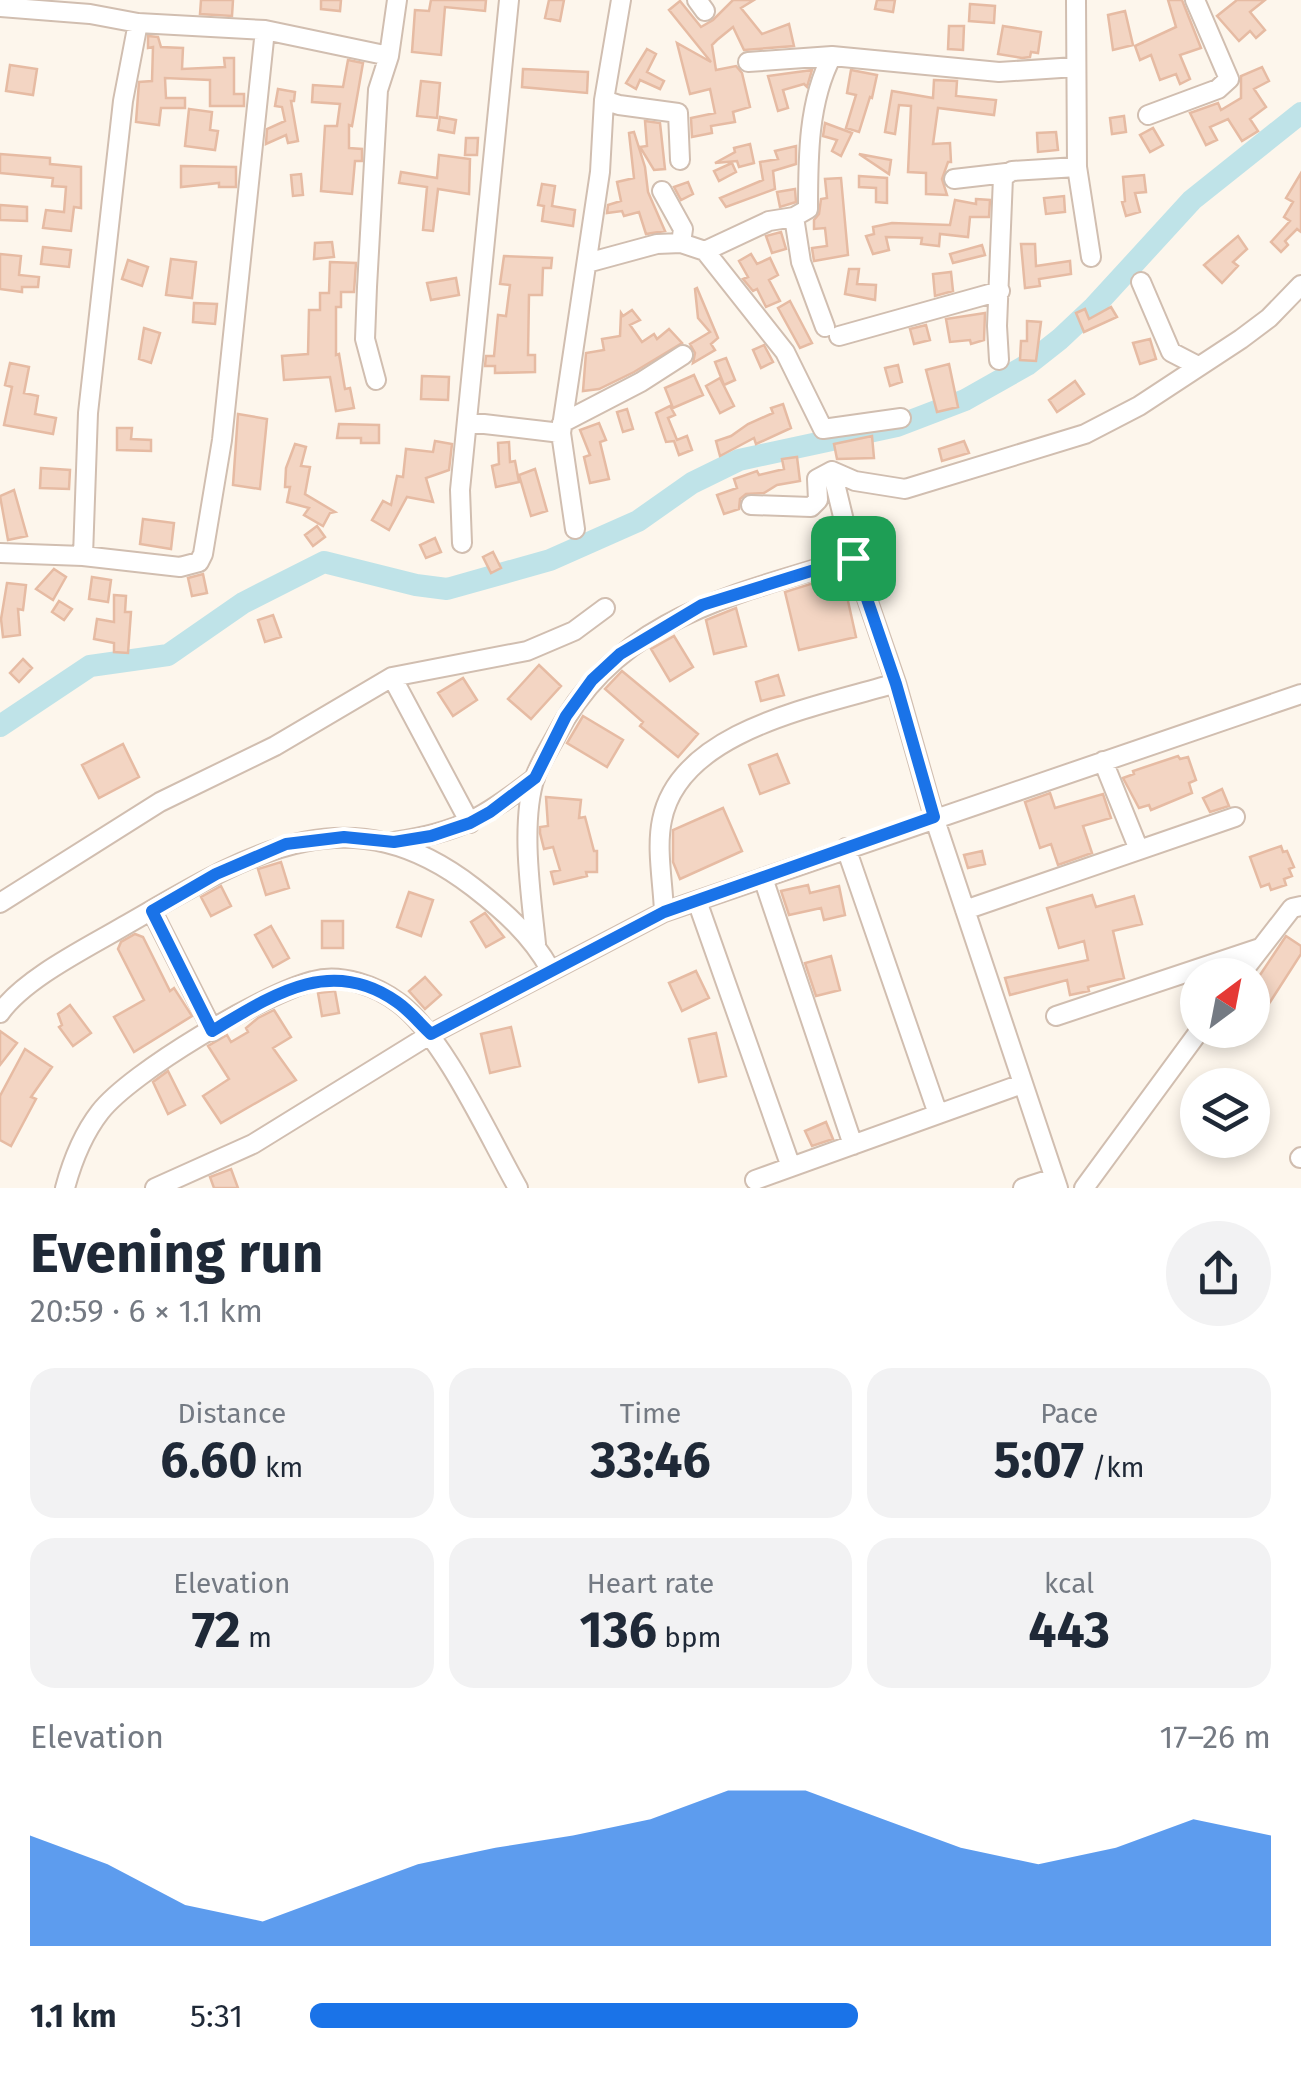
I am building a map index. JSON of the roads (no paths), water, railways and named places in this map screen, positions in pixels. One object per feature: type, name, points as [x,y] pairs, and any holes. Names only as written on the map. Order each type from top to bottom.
[{"type":"street","points":[[376,380],[365,339],[378,90],[389,56],[397,0]]},
{"type":"street","points":[[462,542],[460,490],[509,0]]},
{"type":"street","points":[[575,529],[562,428],[600,172],[604,100],[621,0]]},
{"type":"street","points":[[1076,0],[1077,167],[1091,256]]},
{"type":"street","points":[[1148,116],[1218,89],[1229,79],[1195,0]]},
{"type":"street","points":[[1,12],[90,14],[138,23],[264,30],[389,56]]},
{"type":"street","points":[[84,556],[88,413],[123,101],[138,23]]},
{"type":"street","points":[[0,552],[180,567],[199,562],[222,440],[264,30]]},
{"type":"street","points":[[748,62],[832,56],[999,72],[1076,66]]},
{"type":"street","points":[[705,250],[769,221],[794,217],[808,209],[808,160],[815,108],[832,56]]},
{"type":"street","points":[[604,100],[678,113],[680,160]]},
{"type":"street","points":[[954,179],[1077,167]]},
{"type":"street","points":[[999,360],[996,326],[1006,173]]},
{"type":"street","points":[[662,191],[683,229],[681,243]]},
{"type":"street","points":[[794,217],[801,262],[832,331],[1000,292]]},
{"type":"street","points":[[587,263],[657,244],[681,243],[705,250],[785,352],[823,429],[901,418]]},
{"type":"street","points":[[1142,282],[1170,352],[1198,366]]},
{"type":"street","points":[[751,505],[811,507],[818,500],[817,479],[832,471],[886,488],[905,489],[1085,434],[1139,406],[1269,318],[1301,285]]},
{"type":"street","points":[[467,422],[562,428],[683,356]]},
{"type":"street","points":[[832,471],[853,558],[896,684],[934,817],[1056,1183],[1022,1188]]},
{"type":"street","points":[[536,944],[528,834],[535,778],[566,716],[592,680],[620,654],[702,605],[853,558]]},
{"type":"street","points":[[0,902],[160,802],[275,746],[392,678],[528,651],[574,631],[605,608]]},
{"type":"street","points":[[392,678],[470,823]]},
{"type":"street","points":[[664,912],[661,821],[672,792],[692,766],[753,727],[896,684]]},
{"type":"street","points":[[154,1188],[254,1144],[431,1034],[664,912],[1301,694]]},
{"type":"street","points":[[1104,761],[1139,850]]},
{"type":"street","points":[[0,1013],[52,968],[216,874],[286,844],[344,837],[394,842],[431,836],[490,812],[535,778]]},
{"type":"street","points":[[965,910],[1235,817]]},
{"type":"street","points":[[394,842],[435,861],[498,906],[536,944],[550,970]]},
{"type":"street","points":[[846,848],[938,1114]]},
{"type":"street","points":[[763,878],[853,1145]]},
{"type":"street","points":[[697,901],[790,1167]]},
{"type":"street","points":[[1253,958],[1292,908],[1301,906]]},
{"type":"street","points":[[152,911],[212,1031]]},
{"type":"street","points":[[1056,1016],[1260,948]]},
{"type":"street","points":[[65,1188],[86,1133],[121,1090],[161,1061],[264,1000],[316,980],[370,986],[399,1003],[431,1034],[518,1188]]},
{"type":"street","points":[[1084,1188],[1187,1048]]},
{"type":"street","points":[[755,1180],[1022,1084]]},
{"type":"waterway","points":[[0,726],[90,666],[168,655],[243,603],[324,562],[447,589],[550,560],[638,521],[692,483],[739,460],[897,426],[965,400],[1027,365],[1060,339],[1192,200],[1301,113]]}]
